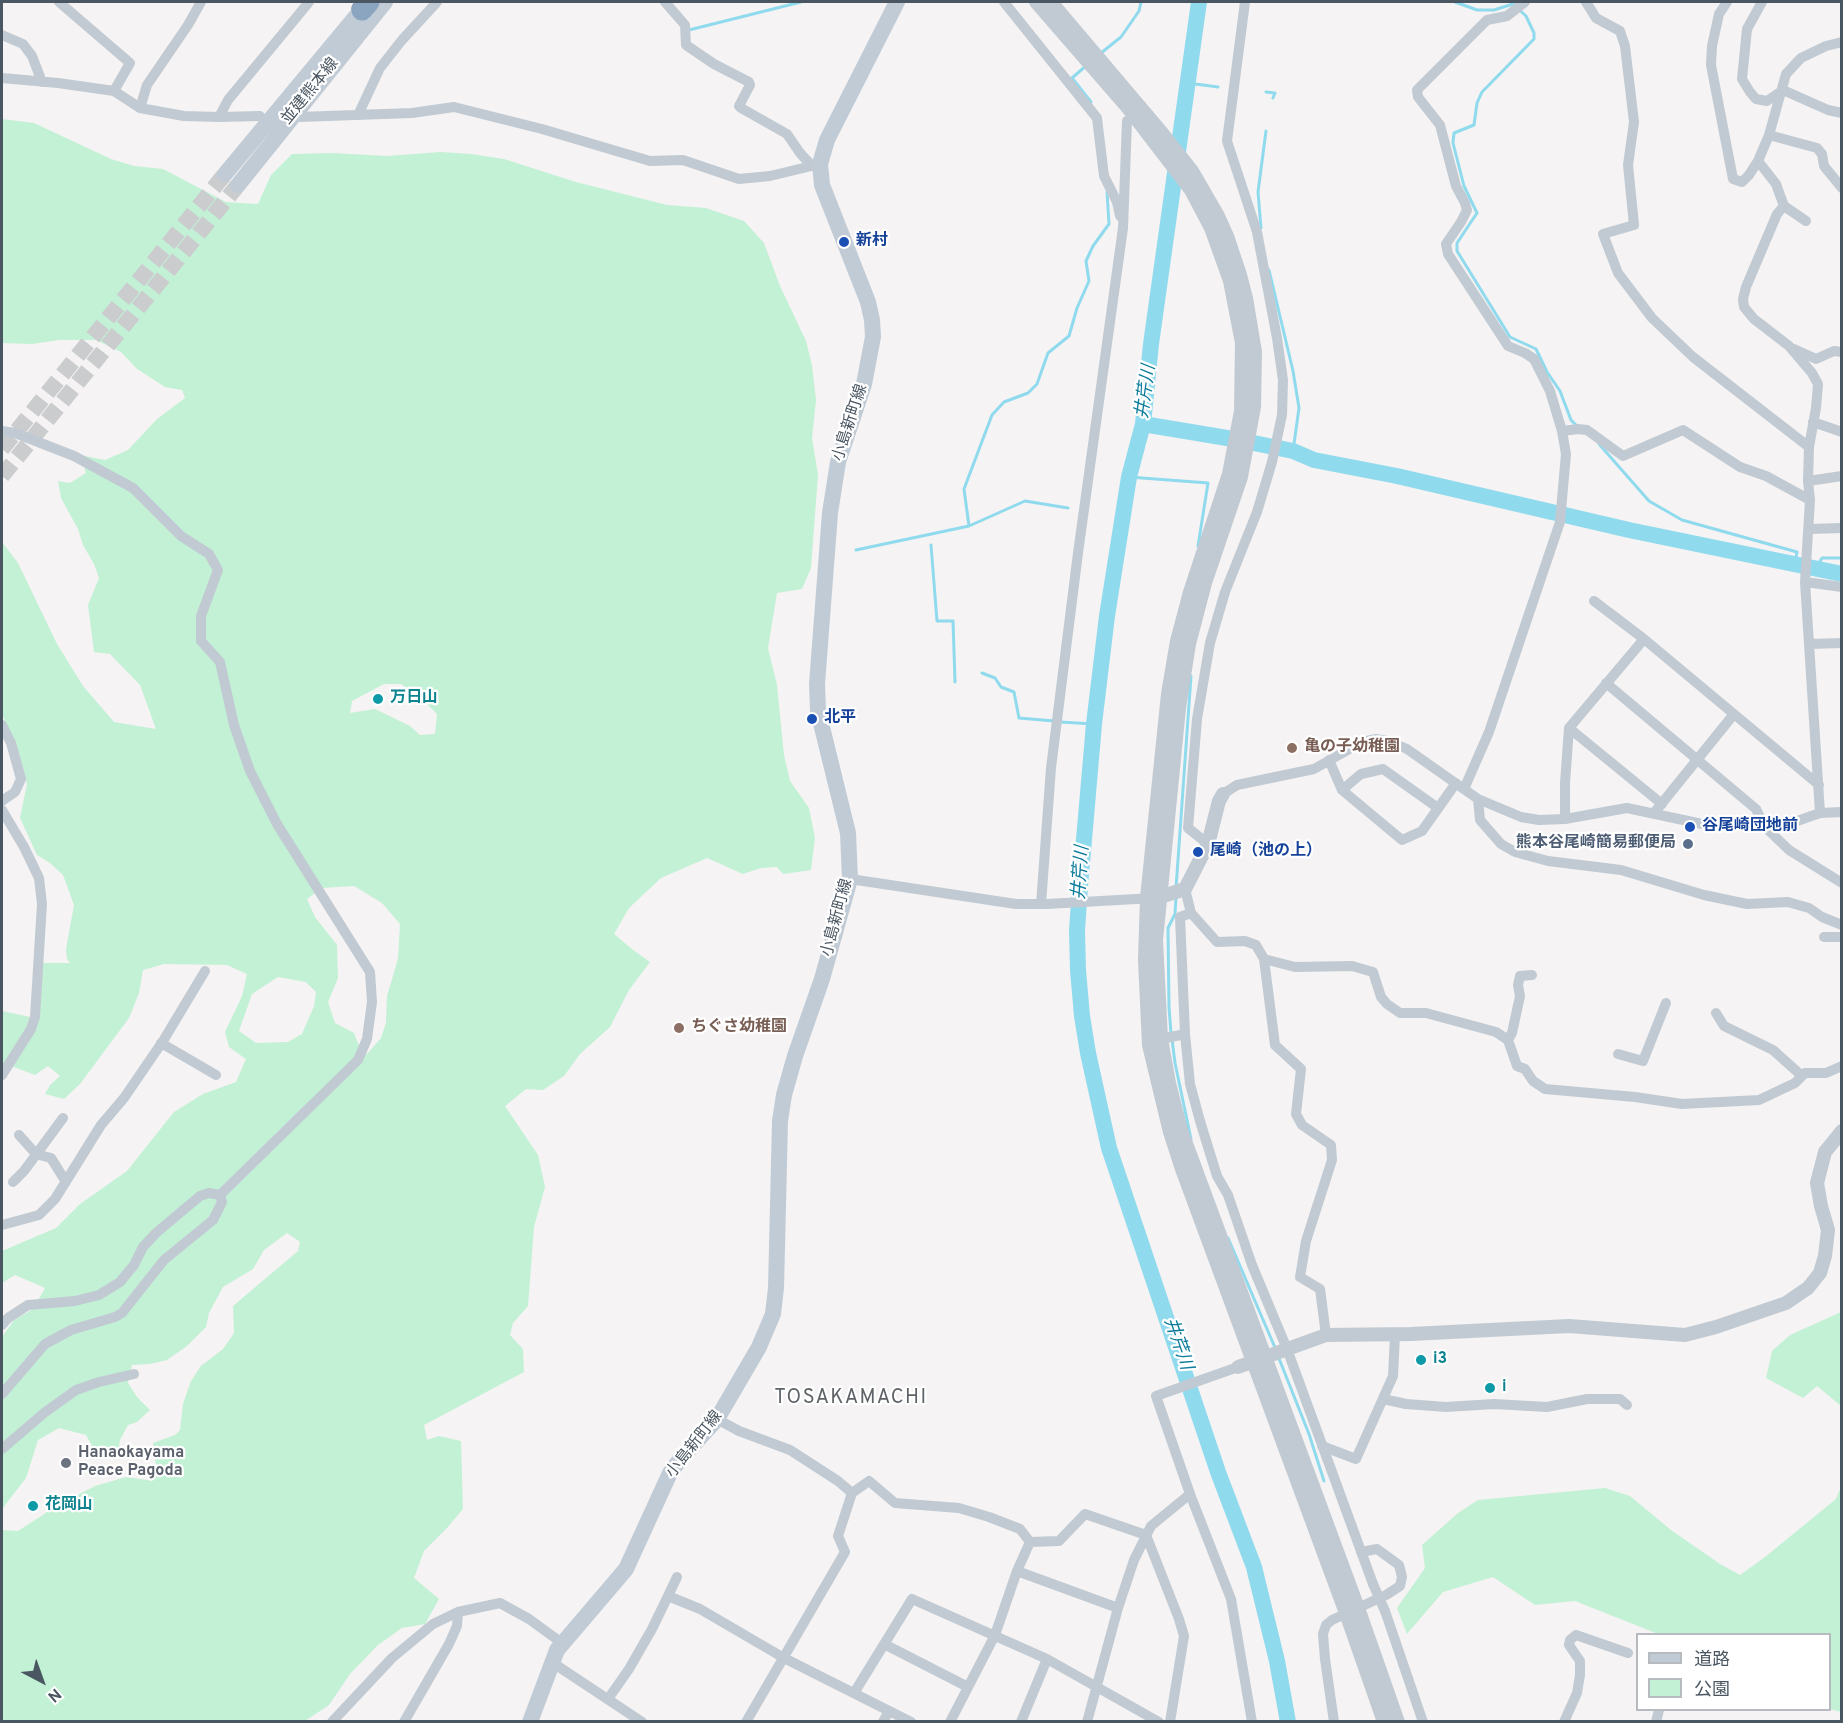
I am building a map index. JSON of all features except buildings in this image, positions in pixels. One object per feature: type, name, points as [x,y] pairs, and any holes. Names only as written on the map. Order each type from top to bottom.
[{"type":"main road","name":"並建熊本線","points":[[366,4],[232,179],[385,2]]},
{"type":"main road","name":"小島新町線","points":[[530,1722],[557,1650],[626,1569],[670,1473],[717,1419],[759,1347],[773,1314],[776,1288],[780,1121],[784,1095],[822,979],[850,879],[848,833],[818,711],[817,684],[830,513],[838,462],[871,359],[873,337],[868,302],[816,165],[897,2]]},
{"type":"street","points":[[59,2],[130,63],[114,91]]},
{"type":"street","points":[[140,108],[147,85],[201,2]]},
{"type":"street","points":[[219,117],[228,100],[309,2]]},
{"type":"street","points":[[358,115],[380,68],[437,2]]},
{"type":"street","points":[[664,2],[685,25],[686,45],[749,82],[750,85],[739,106],[787,134],[800,153],[816,165]]},
{"type":"street","points":[[1004,2],[1097,118],[1104,176],[1117,202],[1123,228]]},
{"type":"street","points":[[1036,2],[1128,108],[1192,171],[1240,275],[1255,352],[1255,382],[1235,476],[1189,644],[1145,960],[1149,1045],[1158,1087],[1182,1169],[1264,1357]]},
{"type":"street","points":[[1044,904],[1052,757],[1123,228],[1128,108],[1051,2]]},
{"type":"street","points":[[1208,844],[1188,828],[1197,719],[1204,675],[1218,612],[1257,512],[1272,462],[1282,415],[1283,380],[1257,232],[1227,141],[1245,2]]},
{"type":"street","points":[[1586,2],[1596,18],[1620,31],[1627,57],[1634,122],[1628,165],[1634,225],[1603,234],[1618,273],[1652,318],[1693,357],[1809,447]]},
{"type":"street","points":[[1727,2],[1719,14],[1712,46],[1712,65],[1733,179],[1742,182],[1758,161],[1769,135],[1786,74],[1801,58],[1826,46],[1842,42]]},
{"type":"street","points":[[1762,2],[1748,29],[1742,79],[1756,99],[1767,101],[1783,90]]},
{"type":"street","points":[[1329,760],[1342,790],[1402,840],[1422,831],[1438,808],[1460,786],[1489,732],[1560,522],[1566,454],[1550,391],[1534,359],[1525,352],[1508,346],[1448,254],[1446,244],[1467,210],[1456,186],[1440,125],[1418,97],[1417,90],[1487,20],[1507,16],[1523,4]]},
{"type":"street","points":[[2,35],[23,44],[32,56],[42,82]]},
{"type":"street","points":[[2,78],[114,91],[140,108],[184,116],[260,116]]},
{"type":"street","points":[[1783,90],[1827,110],[1842,113]]},
{"type":"street","points":[[299,117],[412,113],[454,107],[650,161],[683,160],[739,179],[770,177],[816,165]]},
{"type":"street","points":[[1769,135],[1817,148],[1822,154],[1824,166],[1842,188]]},
{"type":"street","points":[[1758,161],[1776,184],[1784,206],[1806,221]]},
{"type":"street","points":[[1784,206],[1777,214],[1743,299],[1744,308],[1789,346],[1812,373],[1818,384],[1809,447],[1810,500],[1806,581],[1820,813]]},
{"type":"street","points":[[1789,346],[1816,359],[1834,351],[1842,352]]},
{"type":"street","points":[[1814,422],[1842,432]]},
{"type":"street","points":[[1562,431],[1587,430],[1623,456],[1683,430],[1740,467],[1766,476],[1810,500]]},
{"type":"street","points":[[2,431],[74,456],[133,488],[181,536],[209,554],[218,570],[201,616],[201,641],[220,662],[234,726],[250,771],[277,824],[370,972],[372,1002],[367,1039],[358,1060],[220,1195]]},
{"type":"street","points":[[1808,481],[1842,476]]},
{"type":"street","points":[[1809,529],[1842,528]]},
{"type":"street","points":[[1806,581],[1842,587]]},
{"type":"street","points":[[1594,601],[1644,639],[1819,785]]},
{"type":"street","points":[[1565,819],[1569,728],[1644,639]]},
{"type":"street","points":[[1809,644],[1842,643]]},
{"type":"street","points":[[1606,683],[1696,761],[1756,809],[1764,826],[1789,850],[1842,884]]},
{"type":"street","points":[[1654,813],[1734,714]]},
{"type":"street","points":[[2,725],[11,743],[21,779],[15,792],[2,801]]},
{"type":"street","points":[[1569,728],[1662,804]]},
{"type":"street","points":[[1326,1335],[1320,1289],[1300,1277],[1306,1241],[1332,1160],[1331,1145],[1302,1125],[1296,1114],[1301,1070],[1275,1045],[1264,959],[1256,945],[1245,941],[1217,942],[1191,913],[1185,888],[1208,844],[1223,794],[1237,785],[1314,769],[1362,742],[1376,740],[1388,741],[1407,749],[1478,799],[1521,817],[1539,820],[1565,819],[1627,808],[1702,824],[1780,827],[1820,813],[1842,812]]},
{"type":"street","points":[[1342,790],[1361,774],[1383,770],[1438,808]]},
{"type":"street","points":[[1478,799],[1480,820],[1501,843],[1515,852],[1548,861],[1621,870],[1704,895],[1747,904],[1788,902],[1809,908],[1822,917],[1842,925]]},
{"type":"street","points":[[2,810],[39,878],[42,904],[35,1017],[31,1029],[2,1075]]},
{"type":"street","points":[[850,879],[1016,904],[1153,898],[1185,888]]},
{"type":"street","points":[[1153,898],[1161,1039],[1181,1130],[1264,1357],[1352,1611],[1384,1722]]},
{"type":"street","points":[[1191,913],[1180,917],[1185,1034],[1190,1084],[1217,1176],[1228,1195],[1252,1265],[1287,1349],[1361,1552],[1385,1611],[1423,1722]]},
{"type":"street","points":[[1824,937],[1842,937]]},
{"type":"street","points":[[1264,959],[1295,967],[1352,966],[1372,972],[1381,997],[1400,1013],[1425,1013],[1496,1032],[1508,1040],[1517,1066],[1525,1069],[1533,1081],[1545,1089],[1600,1093],[1682,1104],[1759,1100],[1795,1083],[1805,1073],[1826,1073],[1842,1066]]},
{"type":"street","points":[[2,1225],[39,1215],[55,1199],[101,1125],[124,1098],[161,1043],[205,971]]},
{"type":"street","points":[[1508,1040],[1512,1033],[1520,996],[1518,985],[1520,976],[1532,975]]},
{"type":"street","points":[[1618,1054],[1643,1061],[1666,1003]]},
{"type":"street","points":[[1716,1013],[1724,1026],[1773,1050],[1802,1076]]},
{"type":"street","points":[[1161,1039],[1185,1034]]},
{"type":"street","points":[[161,1043],[216,1075]]},
{"type":"street","points":[[13,1182],[24,1171],[63,1118]]},
{"type":"street","points":[[1252,1722],[1231,1599],[1190,1494],[1156,1396],[1326,1335],[1395,1335],[1569,1326],[1685,1335],[1786,1303],[1808,1288],[1820,1273],[1825,1256],[1828,1230],[1817,1183],[1825,1152],[1842,1131]]},
{"type":"street","points":[[19,1135],[36,1154],[51,1158],[66,1182]]},
{"type":"street","points":[[1201,1185],[1217,1176]]},
{"type":"street","points":[[2,1325],[8,1318],[28,1305],[75,1300],[99,1294],[120,1282],[150,1240],[200,1196],[209,1193],[220,1195]]},
{"type":"street","points":[[2,1394],[45,1344],[71,1330],[122,1313],[164,1260],[213,1220],[222,1202],[220,1195]]},
{"type":"street","points":[[1322,1446],[1356,1459],[1393,1376],[1395,1335]]},
{"type":"street","points":[[2,1449],[44,1413],[76,1390],[93,1383],[134,1374]]},
{"type":"street","points":[[1383,1399],[1406,1404],[1446,1407],[1494,1404],[1547,1407],[1587,1399],[1620,1399],[1627,1405]]},
{"type":"street","points":[[717,1419],[739,1431],[790,1450],[838,1481],[852,1493]]},
{"type":"street","points":[[746,1722],[845,1552],[838,1536],[852,1493],[869,1481],[895,1503],[959,1508],[989,1516],[1020,1529],[1030,1542]]},
{"type":"street","points":[[1087,1722],[1118,1608],[1134,1560],[1151,1526],[1190,1494]]},
{"type":"street","points":[[1030,1542],[1059,1541],[1084,1514],[1146,1535],[1184,1636],[1170,1722]]},
{"type":"street","points":[[950,1722],[995,1635],[1017,1571],[1030,1542]]},
{"type":"street","points":[[1334,1722],[1323,1634],[1326,1624],[1386,1595],[1400,1586],[1402,1577],[1399,1564],[1377,1549],[1361,1552]]},
{"type":"street","points":[[1017,1571],[1118,1608]]},
{"type":"street","points":[[608,1699],[646,1639],[677,1577]]},
{"type":"street","points":[[668,1596],[700,1609],[784,1658],[911,1722]]},
{"type":"street","points":[[854,1693],[912,1599],[1047,1659],[1096,1685],[1153,1720]]},
{"type":"street","points":[[332,1722],[392,1658],[433,1624],[458,1612],[500,1603],[519,1613],[562,1643]]},
{"type":"street","points":[[1352,1611],[1398,1722]]},
{"type":"street","points":[[404,1722],[449,1644],[457,1626],[458,1612]]},
{"type":"street","points":[[1564,1722],[1577,1693],[1580,1675],[1580,1661],[1569,1645],[1570,1640],[1576,1635],[1628,1653]]},
{"type":"street","points":[[884,1644],[968,1687]]},
{"type":"street","points":[[1021,1722],[1047,1659]]},
{"type":"street","points":[[553,1663],[642,1722]]},
{"type":"street","points":[[883,1722],[889,1711]]},
{"type":"green space","points":[[2,119],[34,123],[111,159],[134,166],[163,169],[226,202],[258,204],[271,175],[292,154],[333,153],[387,156],[441,152],[504,159],[576,182],[667,205],[706,208],[744,221],[764,243],[780,286],[806,341],[812,365],[816,400],[812,438],[818,475],[811,568],[802,589],[777,593],[768,648],[777,685],[784,755],[790,781],[809,808],[815,838],[811,870],[783,874],[777,867],[761,868],[743,874],[707,858],[661,878],[629,908],[614,934],[650,962],[629,990],[610,1027],[580,1054],[564,1076],[543,1090],[526,1089],[505,1106],[538,1155],[545,1187],[534,1227],[528,1306],[513,1323],[510,1335],[523,1349],[524,1372],[424,1425],[427,1440],[439,1436],[461,1441],[463,1509],[424,1551],[414,1578],[439,1599],[425,1624],[402,1628],[378,1645],[350,1674],[329,1705],[305,1721],[2,1721],[2,1530],[18,1531],[58,1505],[95,1486],[126,1477],[148,1480],[156,1465],[153,1443],[175,1435],[180,1430],[183,1404],[191,1381],[201,1366],[223,1349],[234,1333],[233,1306],[298,1251],[300,1242],[287,1233],[264,1250],[253,1269],[223,1287],[209,1313],[206,1327],[187,1346],[167,1360],[132,1365],[128,1383],[137,1397],[150,1410],[137,1422],[128,1425],[120,1440],[117,1459],[98,1456],[86,1435],[59,1428],[38,1440],[26,1478],[2,1509],[2,1337],[14,1320],[33,1309],[45,1288],[15,1275],[2,1283],[2,1251],[56,1228],[80,1204],[127,1171],[174,1112],[203,1094],[236,1082],[246,1059],[229,1047],[225,1032],[242,996],[247,974],[227,965],[164,964],[143,970],[139,993],[129,1018],[80,1084],[64,1099],[45,1094],[50,1085],[60,1076],[48,1066],[35,1075],[11,1066],[37,1025],[43,963],[70,963],[66,949],[74,905],[63,875],[37,855],[20,818],[27,784],[2,713],[2,542],[18,563],[57,644],[83,686],[114,722],[156,729],[140,685],[110,654],[94,652],[88,605],[99,578],[78,529],[61,498],[58,481],[70,483],[86,473],[80,455],[105,460],[128,450],[157,419],[185,398],[182,390],[165,387],[137,369],[121,352],[96,340],[59,340],[32,344],[2,343]],"holes":[[[384,684],[401,684],[423,700],[437,714],[435,734],[420,735],[410,726],[375,709],[350,713],[352,701]],[[354,886],[382,903],[400,924],[398,959],[387,996],[386,1023],[381,1038],[363,1056],[354,1033],[335,1023],[328,1002],[338,978],[337,945],[315,917],[307,899],[322,888]],[[278,977],[306,982],[316,992],[314,1006],[302,1034],[288,1042],[256,1043],[239,1031],[252,994]]]},
{"type":"green space","points":[[2,1011],[30,1017],[26,1028],[2,1067]]},
{"type":"green space","points":[[1841,1312],[1841,1406],[1817,1386],[1803,1398],[1766,1378],[1772,1351],[1790,1335]]},
{"type":"green space","points":[[1841,1487],[1841,1712],[1831,1709],[1831,1633],[1655,1633],[1575,1601],[1535,1605],[1493,1577],[1443,1592],[1407,1634],[1397,1608],[1425,1568],[1422,1545],[1458,1513],[1478,1500],[1605,1488],[1630,1496],[1671,1530],[1740,1575],[1836,1499]]},
{"type":"waterway","points":[[689,30],[801,2]]},
{"type":"waterway","points":[[1101,53],[1121,37],[1139,11],[1141,2]]},
{"type":"waterway","name":"井芹川","points":[[1199,2],[1151,344],[1143,424],[1129,477],[1107,616],[1094,724],[1080,886],[1077,931],[1078,970],[1088,1053],[1109,1148],[1218,1472],[1254,1567],[1277,1661],[1288,1722]]},
{"type":"waterway","points":[[1455,2],[1477,10],[1494,10],[1513,4],[1526,16],[1534,33],[1534,39],[1482,92],[1477,103],[1474,125],[1454,133],[1453,143],[1464,186],[1477,213],[1457,243],[1457,251],[1510,337],[1536,349],[1547,372],[1560,391],[1571,420],[1576,425]]},
{"type":"waterway","points":[[1087,65],[1072,78],[1091,102]]},
{"type":"waterway","points":[[1188,83],[1218,87]]},
{"type":"waterway","points":[[1266,92],[1275,93],[1273,98]]},
{"type":"waterway","points":[[1261,228],[1258,192],[1266,131]]},
{"type":"waterway","points":[[856,550],[969,526],[964,489],[992,415],[1004,402],[1028,393],[1037,384],[1048,353],[1069,336],[1077,308],[1089,281],[1086,261],[1093,246],[1109,224],[1107,192]]},
{"type":"waterway","points":[[1269,270],[1293,371],[1299,408],[1293,451]]},
{"type":"waterway","points":[[1143,424],[1293,451],[1314,460],[1397,476],[1629,530],[1842,574]]},
{"type":"waterway","points":[[1599,444],[1649,501],[1682,520],[1797,552],[1795,563]]},
{"type":"waterway","points":[[1129,477],[1208,483],[1198,546]]},
{"type":"waterway","points":[[969,526],[1025,501],[1068,508]]},
{"type":"waterway","points":[[931,545],[937,621],[953,621],[955,682]]},
{"type":"waterway","points":[[1816,568],[1822,558],[1842,558]]},
{"type":"waterway","points":[[982,673],[995,678],[1001,687],[1014,692],[1019,718],[1054,721]]},
{"type":"waterway","points":[[1176,888],[1191,676]]},
{"type":"waterway","points":[[1060,722],[1094,724]]},
{"type":"waterway","points":[[1171,1033],[1168,928],[1175,914],[1176,897]]},
{"type":"waterway","points":[[1172,1039],[1191,1139]]},
{"type":"waterway","points":[[1228,1238],[1276,1350]]},
{"type":"waterway","points":[[1278,1356],[1309,1434],[1324,1481]]},
{"type":"tunnel","points":[[2,449],[225,174]]},
{"type":"tunnel","points":[[2,476],[238,185]]},
{"type":"place","name":"新村","points":[[844,242]]},
{"type":"place","name":"万日山","points":[[378,699]]},
{"type":"place","name":"北平","points":[[812,719]]},
{"type":"place","name":"亀の子幼稚園","points":[[1292,748]]},
{"type":"place","name":"谷尾崎団地前","points":[[1690,827]]},
{"type":"place","name":"熊本谷尾崎簡易郵便局","points":[[1688,844]]},
{"type":"place","name":"尾崎（池の上）","points":[[1198,852]]},
{"type":"place","name":"ちぐさ幼稚園","points":[[679,1028]]},
{"type":"place","name":"i3","points":[[1421,1360]]},
{"type":"place","name":"i","points":[[1490,1388]]},
{"type":"place","name":"Hanaokayama Peace Pagoda","points":[[66,1463]]},
{"type":"place","name":"花岡山","points":[[33,1506]]},
{"type":"district","name":"TOSAKAMACHI","points":[[851,1399]]}]
